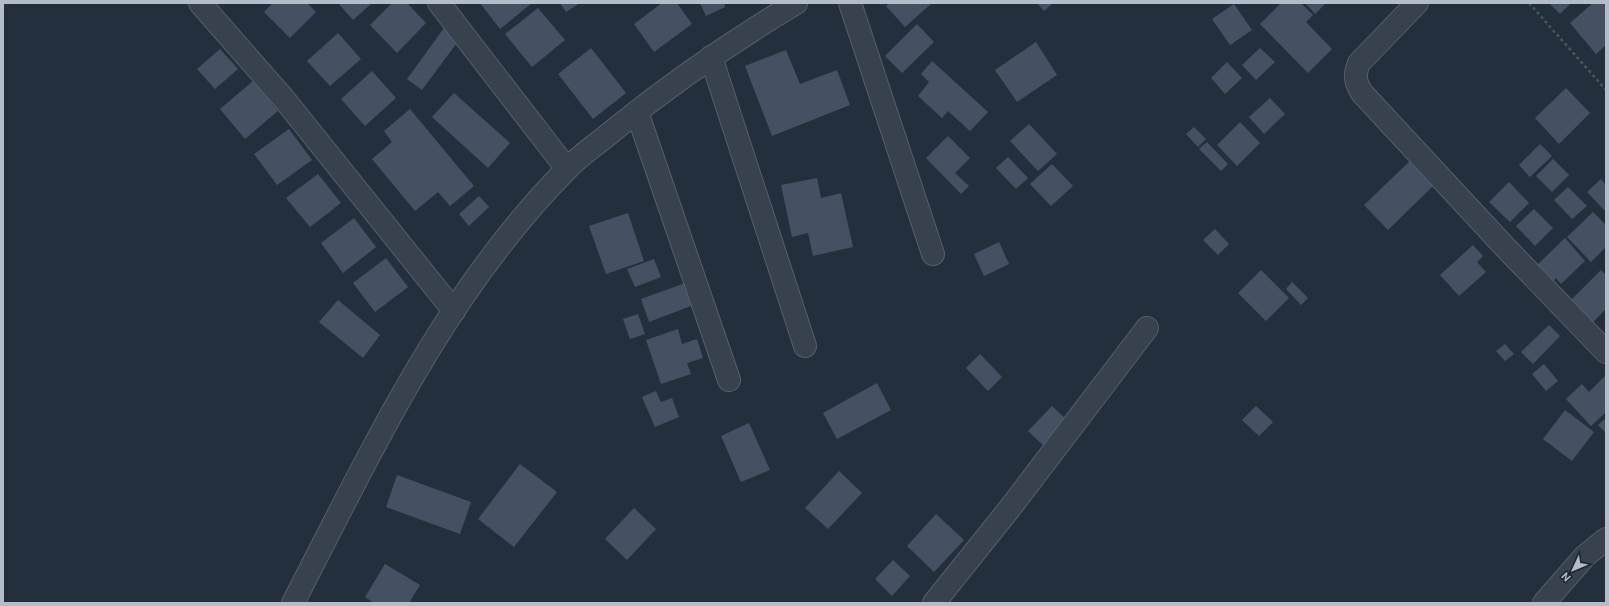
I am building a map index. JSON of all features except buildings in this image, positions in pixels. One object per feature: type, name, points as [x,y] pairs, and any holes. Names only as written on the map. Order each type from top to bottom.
[{"type":"street","points":[[200,3],[284,99],[454,311]]},
{"type":"street","points":[[439,3],[566,169]]},
{"type":"street","points":[[293,603],[390,417],[454,311],[506,237],[566,169],[637,112],[711,57],[796,3]]},
{"type":"street","points":[[850,3],[933,254]]},
{"type":"street","points":[[1418,3],[1359,63],[1355,74],[1357,85],[1367,99],[1504,246],[1606,352]]},
{"type":"street","points":[[711,57],[804,346]]},
{"type":"street","points":[[637,112],[730,380]]},
{"type":"street","points":[[934,603],[1010,508],[1147,328]]},
{"type":"street","points":[[1544,603],[1585,556],[1606,539]]},
{"type":"path","points":[[1529,3],[1606,90]]}]
